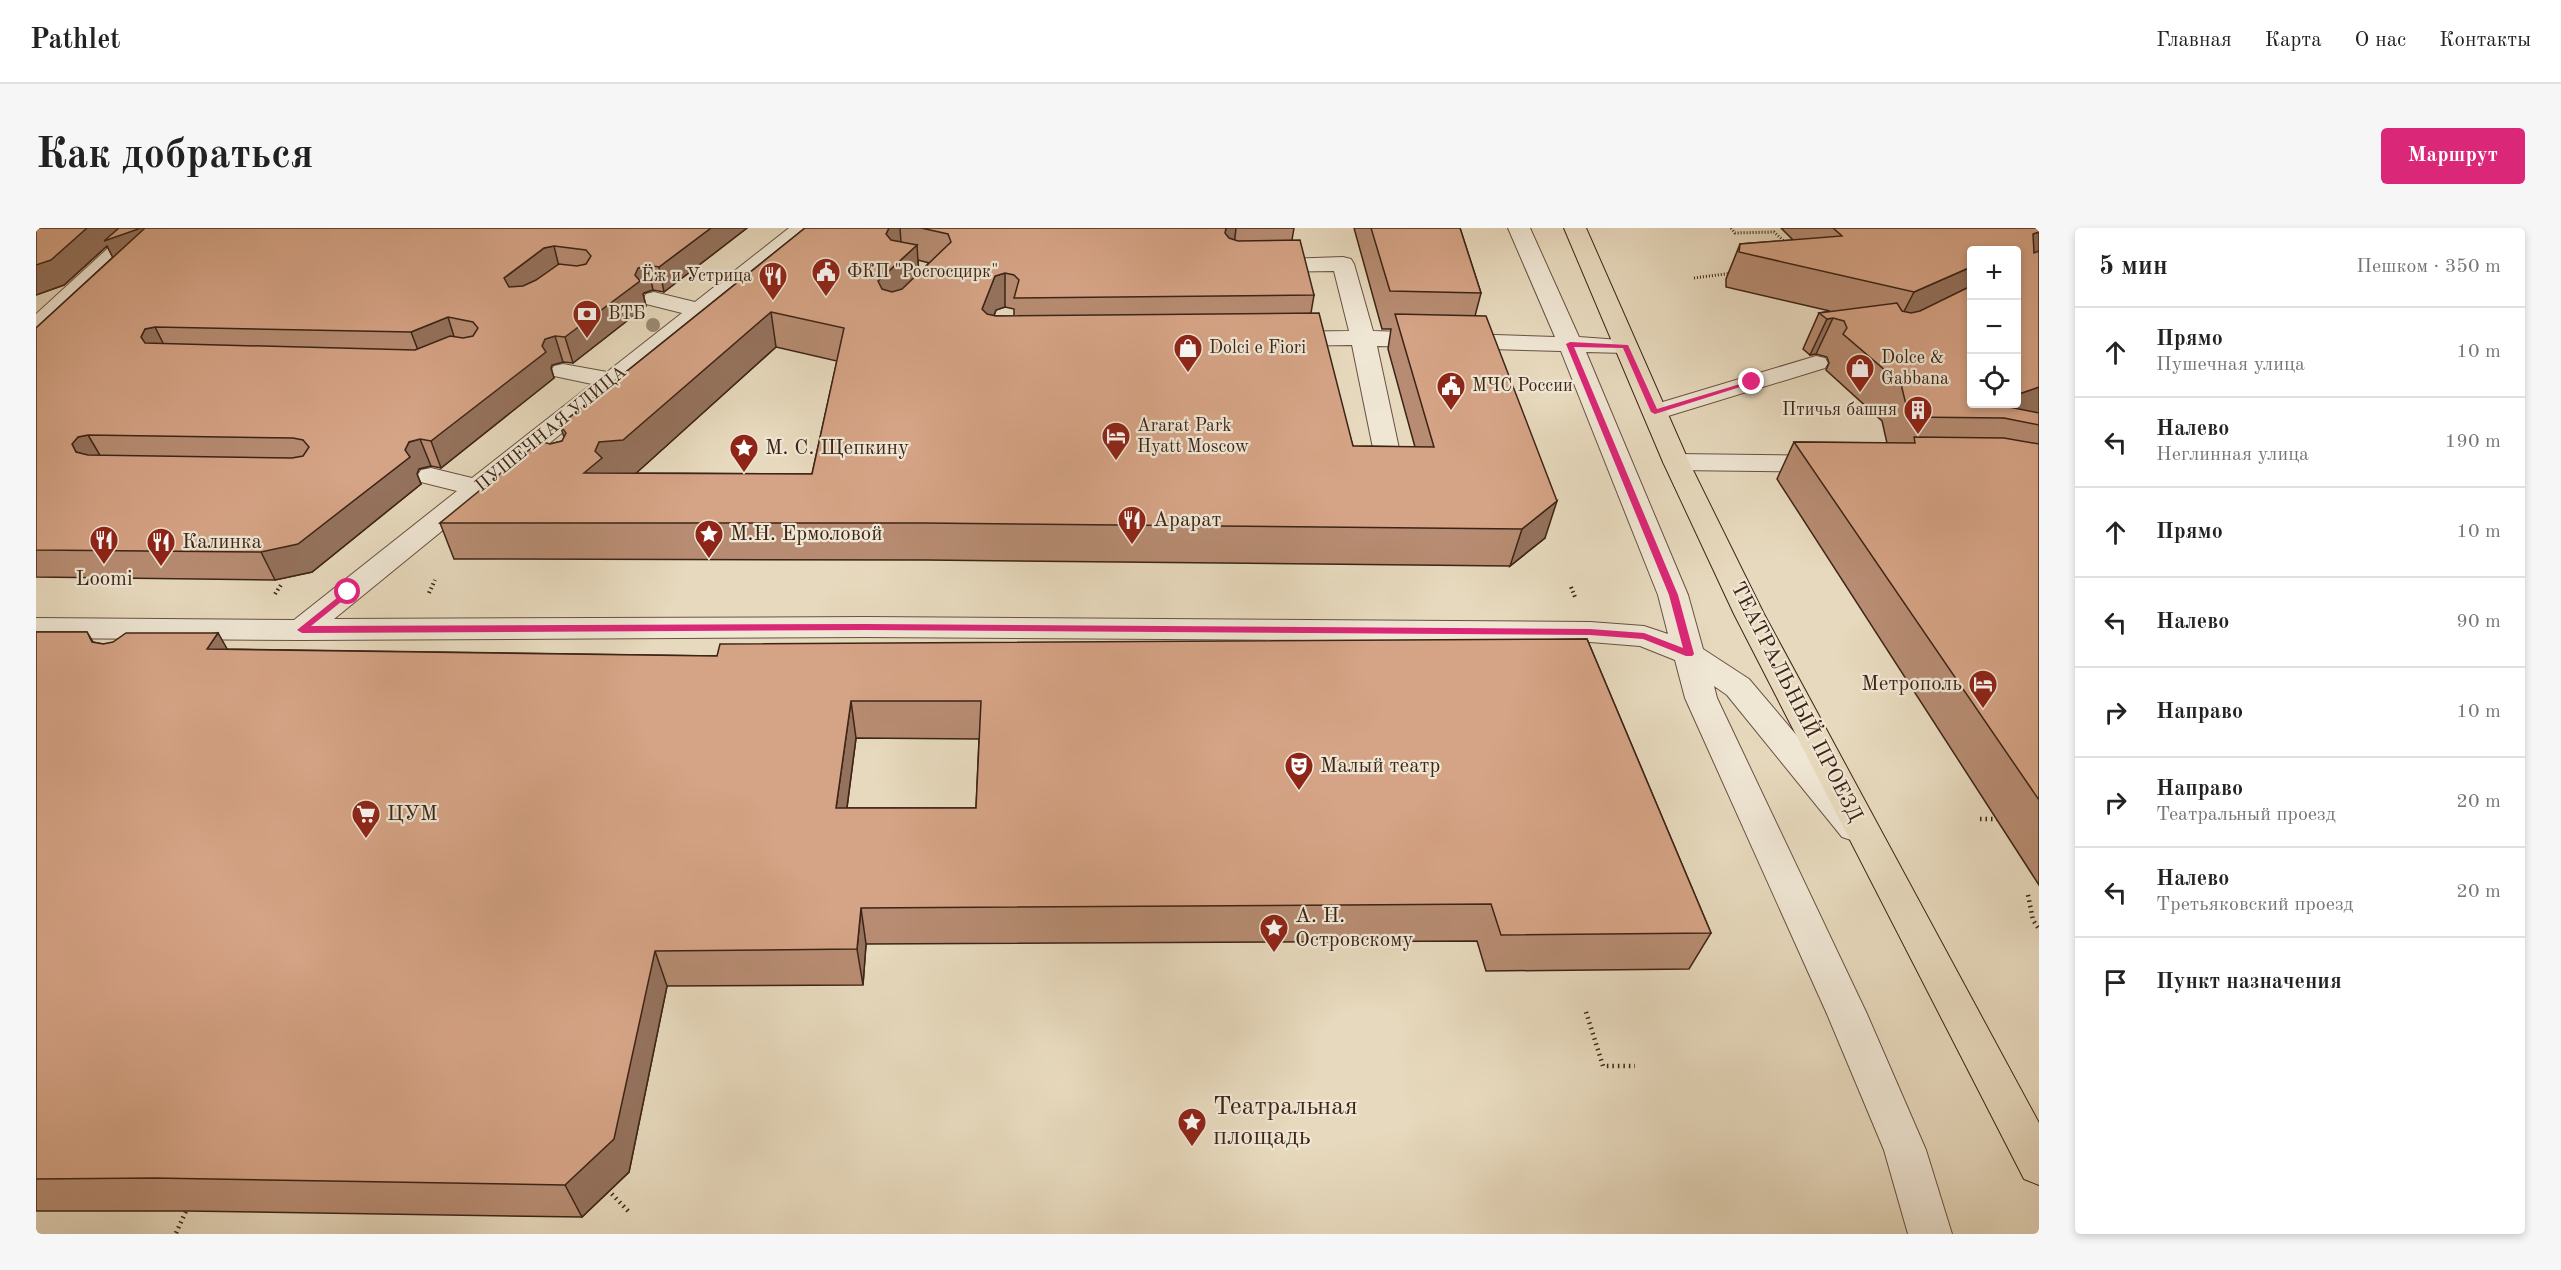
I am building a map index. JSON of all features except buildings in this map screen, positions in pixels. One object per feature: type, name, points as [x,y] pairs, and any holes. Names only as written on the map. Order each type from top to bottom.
[{"type":"main road","name":"ТЕАТРАЛЬНЫЙ ПРОЕЗД","points":[[1575,228],[1676,462],[1749,614],[1871,847],[2025,1113],[2039,1165]]},
{"type":"street","points":[[39,321],[143,228]]},
{"type":"street","points":[[1519,228],[1570,344],[1673,595],[1701,698],[1847,1014],[1905,1150],[1930,1234]]},
{"type":"street","name":"ПУШЕЧНАЯ УЛИЦА","points":[[302,630],[700,310],[802,238]]},
{"type":"street","points":[[1245,265],[1343,264],[1363,338],[1387,453]]},
{"type":"street","points":[[654,299],[700,310]]},
{"type":"street","points":[[1256,339],[1363,338],[1625,346]]},
{"type":"street","points":[[1655,412],[1816,363]]},
{"type":"street","points":[[563,371],[612,380]]},
{"type":"street","points":[[515,457],[551,467]]},
{"type":"street","points":[[1676,462],[1859,464]]},
{"type":"street","points":[[431,476],[477,488]]},
{"type":"street","points":[[36,628],[302,630],[877,627],[1611,633],[1644,636],[1689,654],[1738,687],[1871,847]]},
{"type":"street","points":[[136,660],[159,629]]},
{"type":"path","points":[[1731,228],[1735,233],[1774,232],[1788,246]]},
{"type":"path","points":[[1694,278],[1743,272]]},
{"type":"path","points":[[1980,819],[1996,819]]},
{"type":"path","points":[[2028,895],[2033,920],[2039,929]]},
{"type":"path","points":[[1586,1012],[1603,1066],[1635,1066]]},
{"type":"path","points":[[608,1190],[629,1212]]},
{"type":"path","points":[[176,1233],[186,1211]]},
{"type":"place","name":"ФКП \"Росгосцирк\"","points":[[826,298]]},
{"type":"place","name":"Ёж и Устрица","points":[[773,302]]},
{"type":"place","name":"ВТБ","points":[[587,340]]},
{"type":"place","name":"Dolci e Fiori","points":[[1188,374]]},
{"type":"place","name":"Dolce & Gabbana","points":[[1860,394]]},
{"type":"place","name":"МЧС России","points":[[1451,412]]},
{"type":"place","name":"Птичья башня","points":[[1918,436]]},
{"type":"place","name":"Ararat Park Hyatt Moscow","points":[[1116,462]]},
{"type":"place","name":"М. С. Щепкину","points":[[744,474]]},
{"type":"place","name":"Арарат","points":[[1132,546]]},
{"type":"place","name":"М.Н. Ермоловой","points":[[709,560]]},
{"type":"place","name":"Loomi","points":[[104,566]]},
{"type":"place","name":"Калинка","points":[[161,568]]},
{"type":"place","name":"Метрополь","points":[[1983,710]]},
{"type":"place","name":"Малый театр","points":[[1299,792]]},
{"type":"place","name":"ЦУМ","points":[[366,840]]},
{"type":"place","name":"А. Н. Островскому","points":[[1274,954]]},
{"type":"place","name":"Театральная площадь","points":[[1192,1148]]},
{"type":"route","points":[[348,592],[302,630],[1024,627],[1590,632],[1644,636],[1689,654],[1673,595],[1570,344],[1625,346],[1655,412],[1752,382]]}]
